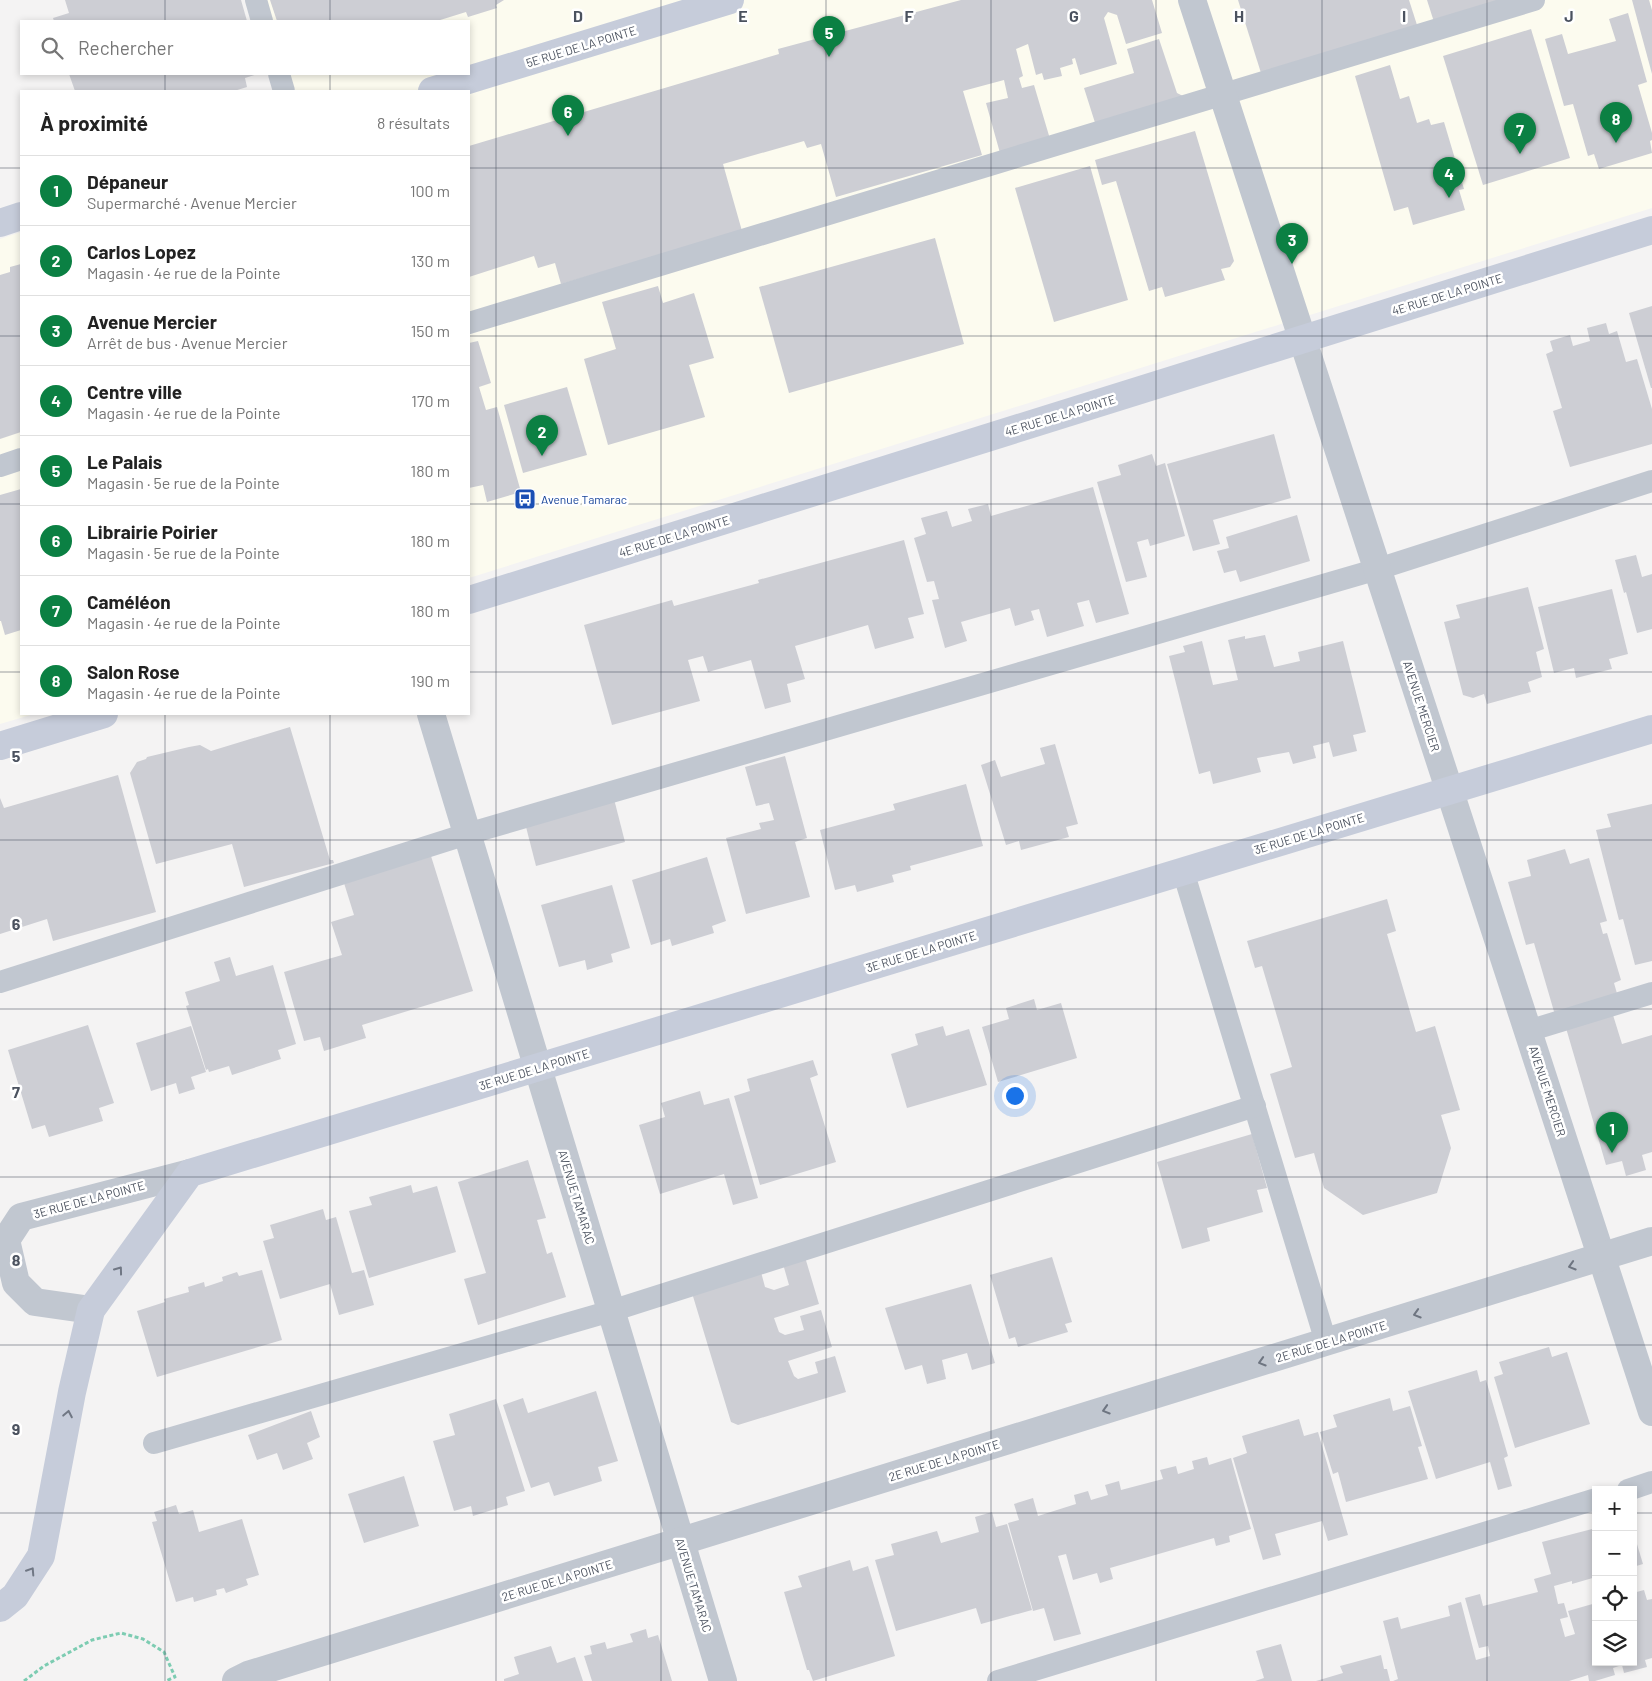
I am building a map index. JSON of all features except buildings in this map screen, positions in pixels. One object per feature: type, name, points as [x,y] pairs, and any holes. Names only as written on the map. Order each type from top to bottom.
[{"type":"street","name":"5E RUE DE LA POINTE","points":[[435,90],[730,0]]},
{"type":"street","name":"AVENUE MERCIER","points":[[1192,0],[1652,1412]]},
{"type":"street","points":[[0,223],[20,216]]},
{"type":"street","name":"4E RUE DE LA POINTE","points":[[470,600],[1652,230]]},
{"type":"street","points":[[0,746],[101,715]]},
{"type":"street","name":"AVENUE TAMARAC","points":[[431,715],[723,1681]]},
{"type":"street","name":"3E RUE DE LA POINTE","points":[[91,1310],[35,1302],[16,1283],[6,1240],[21,1217],[190,1173],[1652,729]]},
{"type":"street","points":[[0,1608],[15,1596],[41,1556],[72,1392],[91,1310],[190,1173]]},
{"type":"street","name":"2E RUE DE LA POINTE","points":[[236,1681],[1652,1241]]},
{"type":"lane","points":[[256,0],[262,20]]},
{"type":"lane","points":[[470,323],[1534,0]]},
{"type":"lane","points":[[279,75],[284,90]]},
{"type":"lane","points":[[0,466],[20,459]]},
{"type":"lane","points":[[0,982],[468,834],[1378,569],[1652,481]]},
{"type":"lane","points":[[1183,872],[1326,1342]]},
{"type":"lane","points":[[1528,1031],[1652,993]]},
{"type":"lane","points":[[154,1443],[612,1311],[1254,1106]]},
{"type":"lane","points":[[1637,1487],[1652,1482]]},
{"type":"lane","points":[[998,1681],[1592,1500]]},
{"type":"path","points":[[24,1681],[44,1666],[92,1640],[121,1633],[143,1639],[164,1652],[175,1677],[166,1681]]},
{"type":"shaded area","points":[[249,0],[1652,0],[1652,208],[470,578],[470,90],[275,90],[270,75],[470,75],[470,20],[255,20]]},
{"type":"shaded area","points":[[20,232],[20,715],[31,715],[0,724],[0,239]]},
{"type":"place","name":"Le Palais","points":[[829,57]]},
{"type":"place","name":"Librairie Poirier","points":[[568,136]]},
{"type":"place","name":"Salon Rose","points":[[1616,143]]},
{"type":"place","name":"Caméléon","points":[[1520,154]]},
{"type":"place","name":"Centre ville","points":[[1449,198]]},
{"type":"place","name":"Avenue Mercier","points":[[1292,264]]},
{"type":"place","name":"Carlos Lopez","points":[[542,456]]},
{"type":"place","name":"Avenue Tamarac","points":[[525,499]]},
{"type":"place","name":"Dépaneur","points":[[1612,1153]]}]
